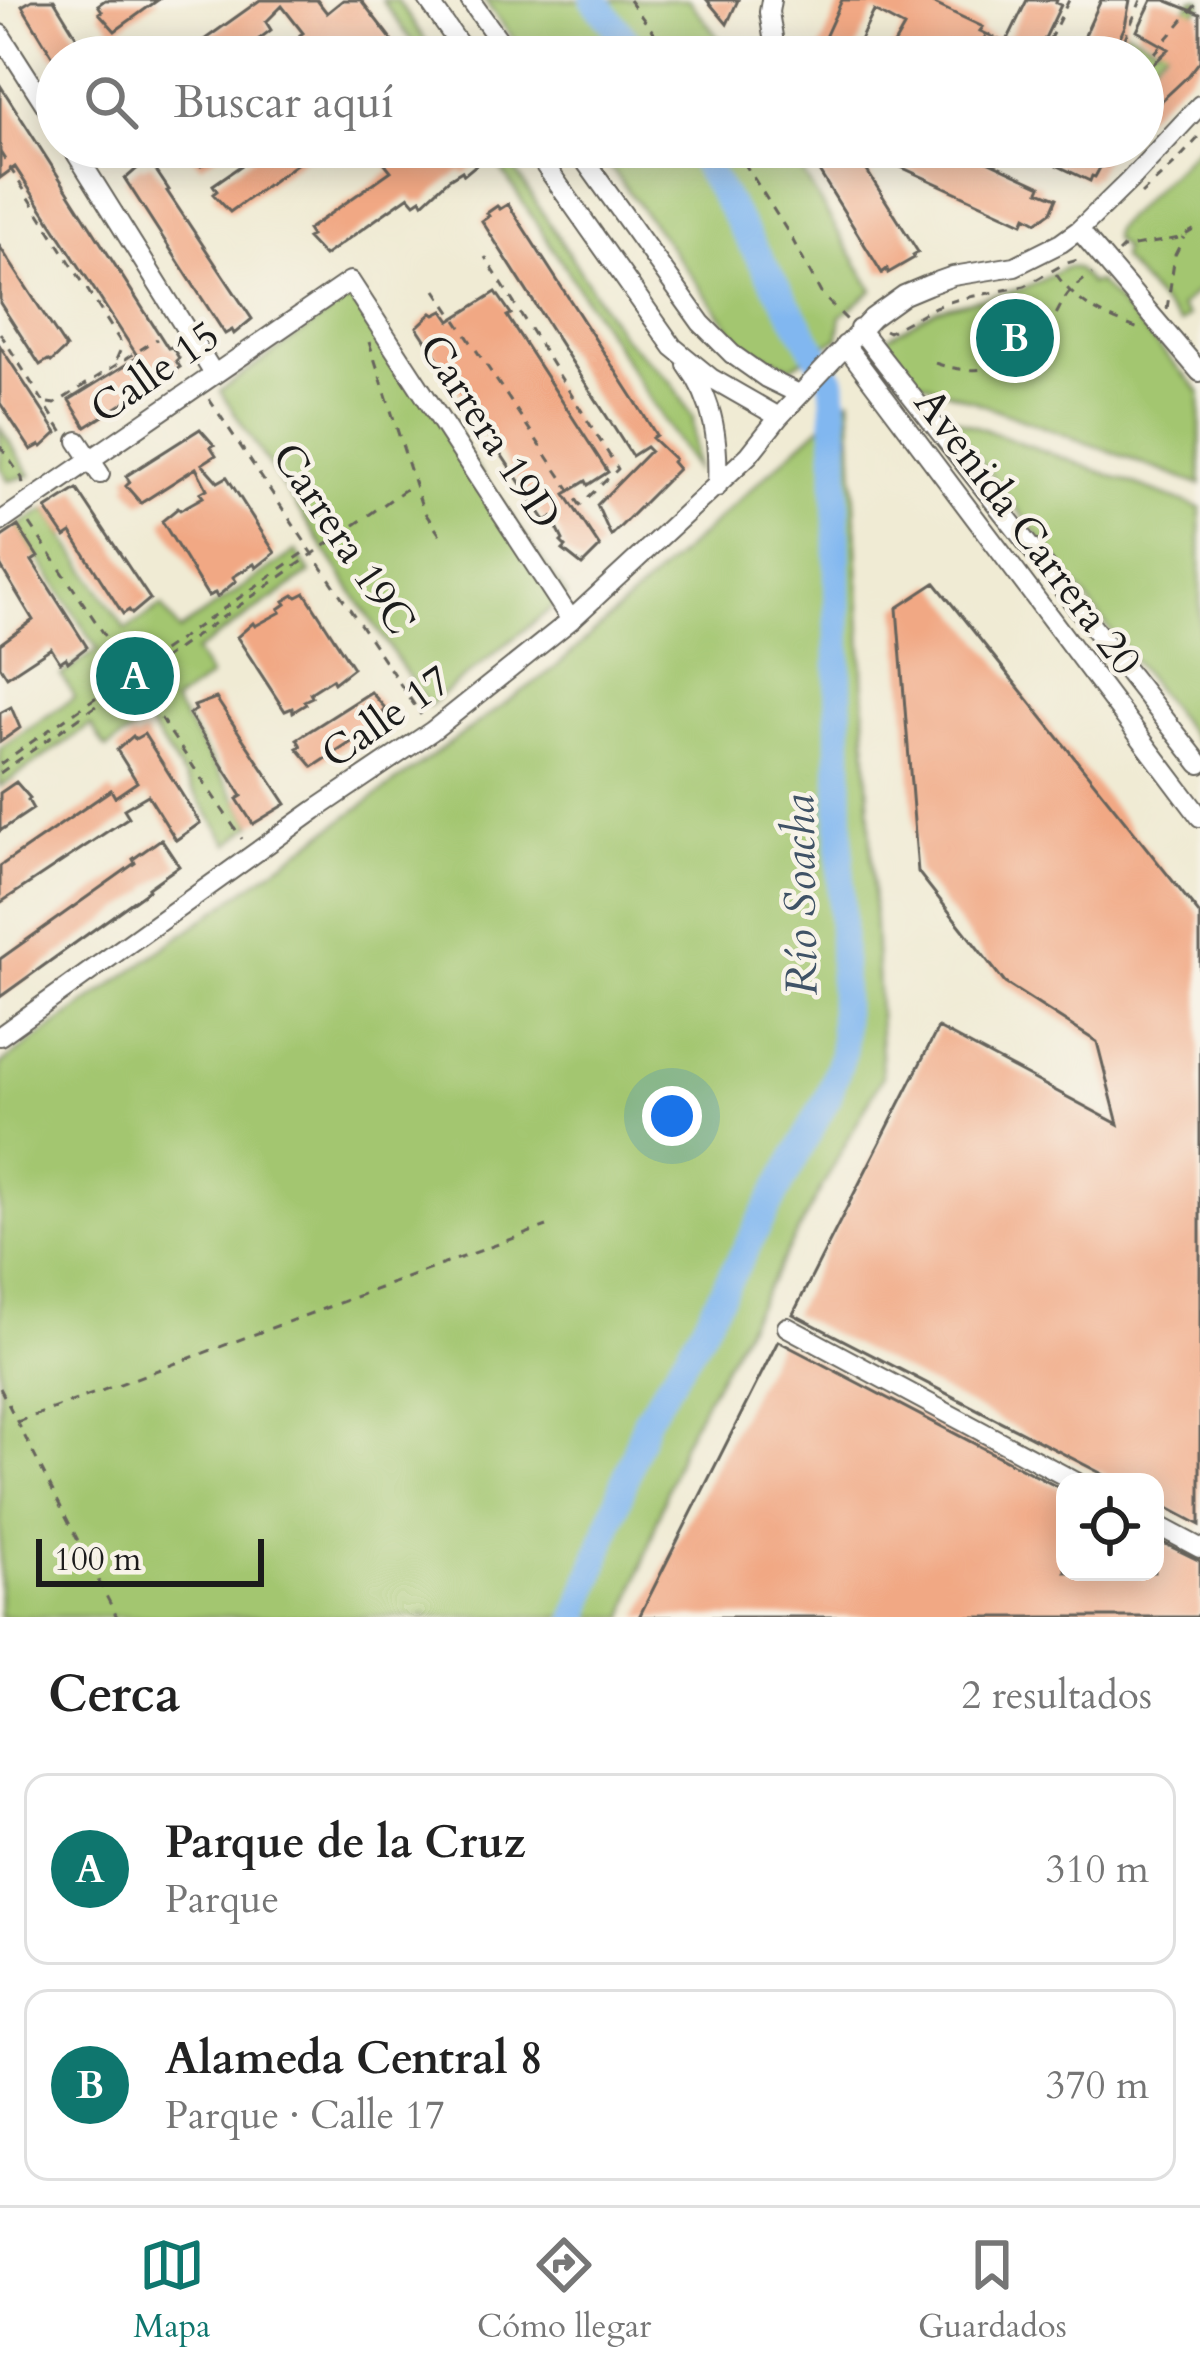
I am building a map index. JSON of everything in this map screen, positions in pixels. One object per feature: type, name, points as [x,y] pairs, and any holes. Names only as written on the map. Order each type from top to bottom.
[{"type":"street","points":[[428,0],[453,36]]},
{"type":"street","points":[[470,0],[496,36]]},
{"type":"street","points":[[771,0],[773,36]]},
{"type":"street","points":[[0,34],[36,90]]},
{"type":"street","points":[[1164,143],[1200,106]]},
{"type":"street","points":[[88,168],[207,379]]},
{"type":"street","points":[[547,168],[696,377],[712,412],[717,487]]},
{"type":"street","points":[[590,168],[701,323],[732,354],[800,394]]},
{"type":"street","points":[[840,351],[859,329],[904,296],[953,276],[1016,266],[1061,243],[1140,168]]},
{"type":"street","points":[[1079,230],[1200,372]]},
{"type":"street","name":"Calle 15","points":[[0,522],[96,466],[268,328],[350,280]]},
{"type":"street","name":"Carrera 19D","points":[[350,280],[571,620]]},
{"type":"street","name":"Avenida Carrera 20","points":[[859,329],[1200,764]]},
{"type":"street","points":[[673,347],[711,378],[779,417]]},
{"type":"street","name":"Calle 17","points":[[0,1036],[432,731],[571,620],[717,487],[840,351]]},
{"type":"street","name":"Avenida Carrera 20","points":[[840,351],[1200,817]]},
{"type":"street","points":[[78,441],[96,466]]},
{"type":"street","points":[[303,791],[315,810]]},
{"type":"street","points":[[195,870],[208,888]]},
{"type":"street","points":[[787,1327],[1059,1473]]},
{"type":"street","points":[[1164,1529],[1200,1548]]},
{"type":"path","points":[[629,0],[656,36]]},
{"type":"path","points":[[1051,36],[1069,0]]},
{"type":"path","points":[[1126,36],[1141,0]]},
{"type":"path","points":[[1164,42],[1200,0]]},
{"type":"path","points":[[0,152],[120,341],[113,367]]},
{"type":"path","points":[[747,168],[822,295],[859,329]]},
{"type":"path","points":[[935,363],[977,372],[1005,365],[1045,332],[1068,291],[1123,248],[1186,235],[1200,226]]},
{"type":"path","points":[[1056,274],[1068,291],[1098,313],[1142,331],[1167,310],[1175,255],[1186,235]]},
{"type":"path","points":[[436,290],[580,505],[618,469],[484,257]]},
{"type":"path","points":[[382,327],[413,484],[423,511],[444,541]]},
{"type":"path","points":[[0,333],[68,440],[78,441]]},
{"type":"path","points":[[42,398],[56,404],[157,339]]},
{"type":"path","name":"Carrera 19C","points":[[207,379],[311,552],[432,731]]},
{"type":"path","points":[[0,446],[22,478],[28,520],[251,856]]},
{"type":"path","points":[[0,764],[413,484]]},
{"type":"path","points":[[0,773],[311,552]]},
{"type":"path","points":[[17,1422],[547,1226]]},
{"type":"path","points":[[0,1388],[118,1617]]},
{"type":"green space","points":[[382,0],[397,0],[422,36],[408,36]]},
{"type":"green space","points":[[484,0],[689,0],[717,36],[511,36]]},
{"type":"green space","points":[[1192,0],[1200,0],[1164,51],[1164,38]]},
{"type":"green space","points":[[1200,144],[1200,288],[1180,307],[1188,316],[1180,324],[1121,259],[1123,248],[1113,233]]},
{"type":"green space","points":[[501,168],[514,168],[622,336],[672,383],[693,418],[695,468]]},
{"type":"green space","points":[[611,168],[800,168],[873,290],[841,316],[838,338],[791,367],[744,346]]},
{"type":"green space","points":[[1067,267],[1076,268],[1090,284],[1098,282],[1200,392],[1200,485],[914,379],[883,340],[937,309],[1026,288]]},
{"type":"green space","points":[[355,295],[567,596],[428,706],[220,391]]},
{"type":"green space","points":[[850,399],[882,1077],[683,1442],[625,1617],[0,1617],[0,1065],[555,668]]},
{"type":"green space","points":[[945,415],[1200,508],[1200,747]]},
{"type":"green space","points":[[0,427],[31,475],[9,481],[0,467]]},
{"type":"green space","points":[[46,509],[126,630],[162,606],[179,631],[296,551],[310,573],[195,652],[210,677],[173,703],[253,824],[229,844],[147,722],[106,749],[91,725],[0,787],[0,748],[75,697],[61,675],[98,650],[18,526]]},
{"type":"building","points":[[32,0],[54,0],[76,36],[40,36],[22,6]]},
{"type":"building","points":[[105,0],[158,0],[115,31],[99,13],[98,5]]},
{"type":"building","points":[[260,0],[317,0],[327,13],[343,0],[361,0],[389,36],[301,36],[282,6],[266,22],[271,30],[263,36],[209,36]]},
{"type":"building","points":[[707,0],[738,0],[727,24]]},
{"type":"building","points":[[842,0],[926,0],[983,27],[980,31],[991,36],[899,36],[904,27],[874,11],[862,36],[826,36]]},
{"type":"building","points":[[1027,0],[1057,0],[1061,5],[1046,36],[1009,36]]},
{"type":"building","points":[[1101,0],[1130,0],[1120,36],[1085,36]]},
{"type":"building","points":[[1152,0],[1165,0],[1200,14],[1200,61],[1164,98],[1164,54],[1169,49],[1164,46],[1164,36],[1137,31]]},
{"type":"building","points":[[0,85],[36,141],[36,168],[53,168],[168,348],[179,358],[180,367],[86,427],[69,400],[138,357],[15,167],[0,178]]},
{"type":"building","points":[[138,168],[154,168],[252,319],[234,334],[232,330],[225,334],[125,179]]},
{"type":"building","points":[[238,168],[291,168],[230,212],[213,194],[217,191],[213,185]]},
{"type":"building","points":[[389,168],[472,168],[449,179],[423,203],[409,196],[324,256],[307,238],[311,236],[307,230],[391,171]]},
{"type":"building","points":[[817,168],[865,168],[918,252],[882,273]]},
{"type":"building","points":[[903,168],[1002,168],[1057,198],[1051,212],[1037,222],[1026,216],[1023,223]]},
{"type":"building","points":[[1062,168],[1100,168],[1090,181]]},
{"type":"building","points":[[508,204],[637,404],[656,435],[652,438],[678,469],[611,536],[597,505],[650,451],[646,447],[632,456],[482,221],[497,206]]},
{"type":"building","points":[[0,247],[66,348],[51,362],[40,365],[0,303]]},
{"type":"building","points":[[496,292],[608,472],[565,494],[600,547],[582,565],[563,550],[566,547],[552,518],[546,522],[417,327],[432,313],[443,311],[450,321]]},
{"type":"building","points":[[0,346],[57,433],[42,447],[31,450],[0,403]]},
{"type":"building","points":[[200,429],[216,455],[202,464],[218,482],[227,477],[275,553],[233,577],[236,581],[217,597],[215,593],[208,596],[162,521],[203,497],[200,493],[207,489],[196,468],[141,503],[126,486],[130,482],[126,476]]},
{"type":"building","points":[[77,489],[150,599],[132,614],[129,610],[123,614],[71,533],[65,537],[46,509]]},
{"type":"building","points":[[18,526],[38,557],[32,561],[87,647],[68,662],[66,658],[60,662],[51,648],[7,677],[0,666],[0,644],[33,620],[0,565],[0,538]]},
{"type":"building","points":[[935,583],[1200,915],[1200,1525],[1164,1506],[1164,1473],[1101,1473],[793,1314],[938,1028],[1118,1124],[1097,1042],[1005,983],[918,872],[897,608]]},
{"type":"building","points":[[305,593],[353,668],[310,693],[306,704],[285,711],[237,637],[253,623],[281,612],[284,601]]},
{"type":"building","points":[[371,692],[385,708],[387,719],[313,767],[297,748],[301,746],[297,739]]},
{"type":"building","points":[[216,698],[286,804],[253,824],[237,799],[242,796],[189,714],[196,710],[194,706]]},
{"type":"building","points":[[11,707],[20,728],[0,742],[0,713]]},
{"type":"building","points":[[144,734],[200,823],[176,840],[148,795],[124,809],[129,817],[0,903],[0,866],[111,790],[115,797],[137,782],[117,750],[133,736]]},
{"type":"building","points":[[16,782],[33,809],[0,831],[0,793]]},
{"type":"building","points":[[161,839],[179,866],[0,997],[0,959],[135,863],[133,859]]},
{"type":"building","points":[[778,1341],[1056,1486],[1056,1581],[1164,1581],[1164,1543],[1200,1561],[1197,1617],[639,1617]]},
{"type":"waterway","name":"Río Soacha","points":[[594,0],[623,36]]},
{"type":"waterway","name":"Río Soacha","points":[[577,1617],[647,1417],[695,1342],[828,1097],[843,1053],[833,382],[706,168]]},
{"type":"place","name":"Alameda Central 8","points":[[1015,338]]},
{"type":"place","name":"Parque de la Cruz","points":[[135,676]]}]
